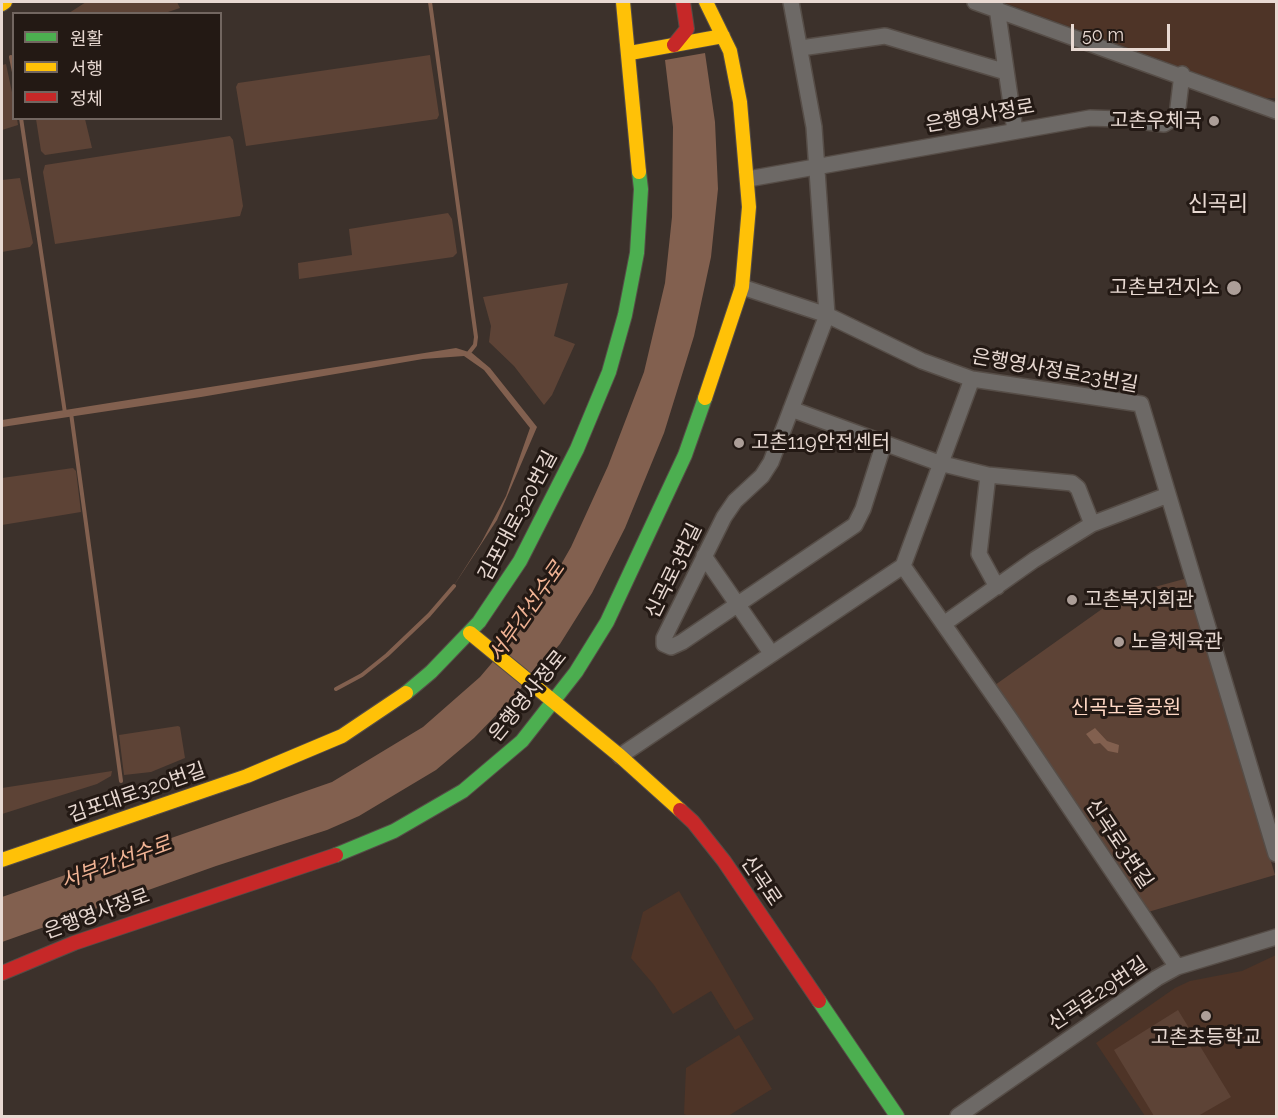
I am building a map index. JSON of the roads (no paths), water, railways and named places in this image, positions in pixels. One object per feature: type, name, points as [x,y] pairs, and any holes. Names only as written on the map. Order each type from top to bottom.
[{"type":"main road","name":"김포대로320번길","points":[[2,860],[247,776],[319,747],[372,718],[402,696],[470,633],[520,561],[546,513],[597,404],[620,334],[633,276],[640,219],[639,159],[623,2]]},
{"type":"main road","points":[[674,45],[687,29],[683,2]]},
{"type":"main road","name":"은행영사정로","points":[[2,973],[74,943],[328,859],[394,831],[463,791],[498,764],[554,704],[592,648],[642,552],[707,397],[742,287],[749,236],[748,179],[736,75],[723,36],[706,2]]},
{"type":"main road","points":[[630,53],[723,36]]},
{"type":"main road","name":"신곡로","points":[[470,633],[620,756],[708,839],[897,1116]]},
{"type":"street","points":[[791,2],[801,48],[818,167],[827,315]]},
{"type":"street","points":[[975,2],[1182,74],[1276,111]]},
{"type":"street","points":[[997,9],[1015,131]]},
{"type":"street","points":[[801,48],[885,36],[1006,72]]},
{"type":"street","name":"은행영사정로","points":[[748,179],[1100,118],[1164,124],[1177,116],[1182,74]]},
{"type":"street","name":"은행영사정로23번길","points":[[742,287],[827,315],[922,361],[972,379],[1141,404],[1276,854]]},
{"type":"street","name":"신곡로3번길","points":[[827,315],[767,470],[729,508],[664,638],[664,644],[667,647],[676,645],[855,525],[863,509],[885,443]]},
{"type":"street","points":[[620,756],[903,566],[939,463],[972,379]]},
{"type":"street","points":[[791,409],[939,463],[988,476],[1072,483],[1078,488],[1092,524]]},
{"type":"street","points":[[988,476],[979,554],[997,587]]},
{"type":"street","points":[[945,623],[1092,524],[1168,495]]},
{"type":"street","points":[[704,556],[771,653]]},
{"type":"street","name":"신곡로3번길","points":[[903,566],[945,623],[1177,967]]},
{"type":"street","name":"신곡로29번길","points":[[958,1116],[1129,996],[1177,967],[1276,937]]},
{"type":"water","name":"서부간선수로","points":[[705,53],[715,122],[718,189],[711,257],[694,336],[664,433],[625,528],[592,593],[560,644],[474,738],[436,770],[359,816],[327,830],[216,866],[2,942],[2,897],[332,782],[423,727],[480,677],[519,631],[543,596],[571,547],[608,466],[644,372],[665,283],[672,217],[673,127],[665,60]]},
{"type":"water","points":[[456,348],[472,353],[490,368],[537,427],[497,520],[451,590],[481,543],[506,496],[530,428],[484,370],[464,356],[423,359],[201,397],[2,427],[2,420]]},
{"type":"water","points":[[1095,728],[1107,741],[1119,745],[1118,753],[1108,751],[1100,743],[1094,744],[1086,734]]},
{"type":"waterway","points":[[430,2],[476,337],[475,345],[468,354]]},
{"type":"waterway","points":[[11,57],[12,62]]},
{"type":"waterway","points":[[21,120],[65,413]]},
{"type":"waterway","points":[[71,413],[121,781]]},
{"type":"waterway","points":[[336,689],[362,675],[387,655],[429,615],[454,586]]},
{"type":"place","name":"고촌우체국","points":[[1214,121]]},
{"type":"place","name":"고촌보건지소","points":[[1234,288]]},
{"type":"place","name":"고촌119안전센터","points":[[739,443]]},
{"type":"place","name":"고촌복지회관","points":[[1072,600]]},
{"type":"place","name":"노을체육관","points":[[1119,642]]},
{"type":"place","name":"고촌초등학교","points":[[1206,1016]]},
{"type":"district","name":"신곡리","points":[[1218,204]]},
{"type":"park label","name":"신곡노을공원","points":[[1126,708]]}]
